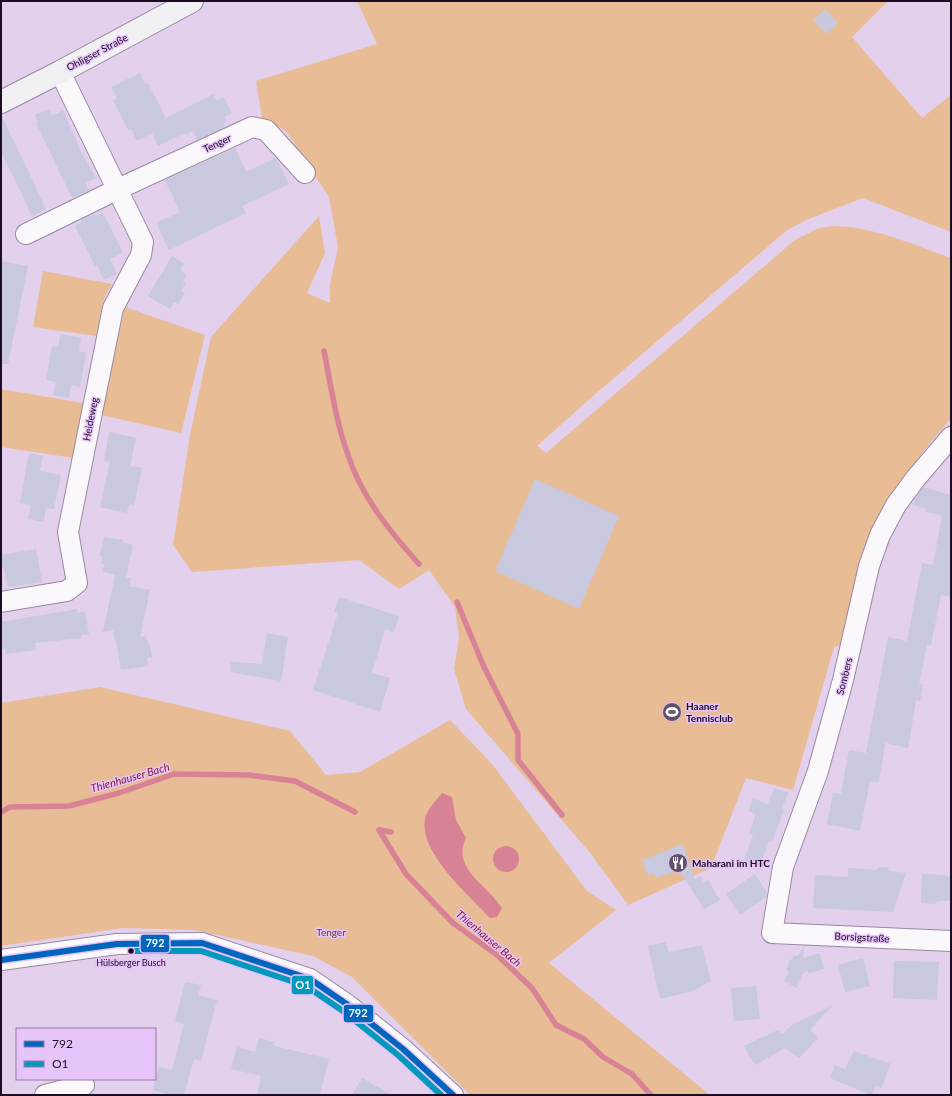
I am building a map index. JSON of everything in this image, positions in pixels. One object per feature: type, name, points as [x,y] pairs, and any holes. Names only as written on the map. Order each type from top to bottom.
[{"type":"main road","name":"Ohligser Straße","points":[[1,102],[192,1]]},
{"type":"street","name":"Heideweg","points":[[1,602],[68,591],[77,583],[68,532],[113,308],[141,255],[143,242],[116,190],[60,72]]},
{"type":"street","name":"Tenger","points":[[116,190],[252,126],[266,130],[305,173]]},
{"type":"street","points":[[26,234],[116,190]]},
{"type":"street","name":"Sombers","points":[[772,933],[783,867],[818,771],[843,680],[869,566],[880,535],[896,505],[916,478],[951,437]]},
{"type":"street","name":"Borsigstraße","points":[[772,933],[951,941]]},
{"type":"street","points":[[1,960],[117,944],[202,943],[310,980],[348,1005],[397,1044],[453,1095]]},
{"type":"street","points":[[45,1095],[84,1085]]},
{"type":"green space","points":[[357,1],[888,1],[852,37],[922,118],[951,95],[951,232],[863,198],[806,220],[786,231],[593,396],[537,446],[546,453],[795,240],[820,228],[835,226],[868,230],[951,258],[951,418],[925,449],[873,527],[840,645],[834,647],[793,790],[746,778],[711,868],[628,905],[591,854],[466,709],[454,669],[459,638],[455,607],[429,570],[399,589],[359,560],[192,572],[173,545],[190,435],[211,337],[319,216],[325,253],[307,293],[330,303],[330,285],[338,247],[329,197],[286,131],[262,118],[256,81],[377,44]]},
{"type":"green space","points":[[43,271],[112,284],[104,298],[96,336],[33,327]]},
{"type":"green space","points":[[125,307],[205,335],[181,433],[101,415]]},
{"type":"green space","points":[[1,389],[83,403],[74,458],[1,447]]},
{"type":"green space","points":[[100,687],[290,731],[326,775],[360,772],[450,720],[492,764],[587,891],[616,910],[549,963],[710,1095],[470,1095],[352,977],[313,956],[194,930],[122,928],[1,946],[1,703]]},
{"type":"shaded area","points":[[442,793],[452,797],[456,820],[466,838],[463,849],[463,859],[467,868],[502,908],[497,917],[490,918],[459,886],[447,873],[430,846],[425,832],[425,819],[430,808]]},
{"type":"shaded area","points":[[506,846],[515,850],[519,859],[515,868],[506,872],[497,868],[493,859],[497,850]]},
{"type":"building","points":[[825,9],[838,23],[827,34],[813,20]]},
{"type":"building","points":[[140,73],[145,84],[148,83],[166,118],[214,94],[216,100],[224,97],[232,113],[224,117],[227,121],[223,123],[225,127],[197,140],[193,131],[186,135],[185,133],[158,146],[152,133],[137,141],[131,129],[128,130],[113,100],[117,98],[111,87]]},
{"type":"building","points":[[49,109],[52,116],[63,110],[81,152],[96,178],[86,183],[89,190],[72,198],[36,123],[38,123],[35,115]]},
{"type":"building","points":[[1,114],[46,209],[32,216],[1,151]]},
{"type":"building","points":[[235,148],[246,172],[276,158],[289,184],[242,206],[246,213],[169,250],[156,223],[180,212],[165,180]]},
{"type":"building","points":[[103,213],[123,253],[110,259],[117,274],[104,280],[97,265],[95,266],[75,226],[82,222],[81,220],[94,214],[95,216]]},
{"type":"building","points":[[172,256],[184,263],[180,270],[187,275],[183,282],[186,283],[181,291],[185,293],[178,304],[174,302],[170,309],[148,296]]},
{"type":"building","points":[[1,261],[28,266],[8,364],[1,364]]},
{"type":"building","points":[[60,334],[81,338],[79,351],[86,353],[80,387],[71,385],[69,398],[53,395],[56,382],[46,380],[52,346],[58,347]]},
{"type":"building","points":[[109,432],[136,438],[130,466],[142,468],[134,505],[129,504],[127,513],[100,507],[110,462],[104,461]]},
{"type":"building","points":[[29,453],[43,456],[40,471],[61,475],[54,509],[46,508],[44,522],[28,519],[31,505],[20,503]]},
{"type":"building","points":[[535,479],[619,516],[579,609],[495,571]]},
{"type":"building","points":[[923,487],[951,495],[951,597],[941,595],[931,645],[927,645],[919,684],[923,685],[920,701],[916,700],[908,748],[885,743],[879,782],[870,781],[860,831],[827,824],[833,793],[841,794],[849,750],[866,753],[888,637],[907,641],[922,563],[933,565],[942,515],[925,512],[926,509],[913,505]]},
{"type":"building","points":[[104,537],[123,540],[123,543],[133,545],[126,577],[131,578],[129,586],[150,590],[140,637],[146,636],[148,644],[150,644],[152,657],[147,658],[148,666],[121,670],[113,630],[103,632],[115,575],[117,575],[103,572],[104,564],[101,564],[103,557],[100,556]]},
{"type":"building","points":[[36,549],[42,582],[8,587],[4,568],[1,568],[1,555]]},
{"type":"building","points":[[339,597],[399,616],[394,632],[385,629],[372,673],[390,678],[380,712],[313,690],[338,613],[334,612]]},
{"type":"building","points":[[77,609],[77,613],[85,612],[89,634],[81,635],[81,638],[35,643],[36,650],[6,654],[5,648],[1,649],[1,622]]},
{"type":"building","points":[[267,633],[288,637],[281,681],[230,672],[231,662],[262,664]]},
{"type":"building","points":[[774,788],[788,793],[782,809],[784,810],[772,842],[769,841],[760,866],[744,860],[753,835],[749,833],[756,814],[748,811],[753,798],[768,804]]},
{"type":"building","points":[[683,844],[695,879],[700,876],[704,883],[708,880],[720,900],[704,909],[679,870],[656,878],[654,874],[648,876],[642,860]]},
{"type":"building","points":[[880,867],[887,867],[890,871],[906,873],[893,912],[813,908],[815,875],[848,877],[848,868],[876,870]]},
{"type":"building","points":[[755,874],[767,893],[766,897],[740,915],[726,894]]},
{"type":"building","points":[[922,874],[945,875],[951,877],[951,900],[936,902],[936,904],[921,903]]},
{"type":"building","points":[[666,942],[668,952],[702,945],[711,981],[693,991],[660,999],[648,946]]},
{"type":"building","points":[[804,946],[803,958],[820,953],[824,969],[810,973],[806,971],[802,975],[797,988],[784,981],[789,972],[786,970],[789,962],[795,955],[798,956]]},
{"type":"building","points":[[863,958],[870,986],[845,992],[838,965]]},
{"type":"building","points":[[894,961],[939,962],[937,1000],[893,998]]},
{"type":"building","points":[[185,982],[201,985],[198,995],[217,1000],[201,1061],[194,1059],[184,1095],[172,1095],[153,1090],[159,1067],[172,1070],[184,1024],[175,1021]]},
{"type":"building","points":[[756,986],[760,1019],[734,1021],[731,988]]},
{"type":"building","points":[[832,1006],[810,1030],[818,1038],[799,1058],[785,1048],[755,1065],[744,1046],[778,1030],[782,1034],[793,1024]]},
{"type":"building","points":[[259,1038],[275,1042],[274,1046],[329,1059],[320,1095],[257,1095],[261,1076],[231,1069],[237,1047],[255,1052]]},
{"type":"building","points":[[854,1051],[891,1064],[881,1088],[876,1086],[871,1095],[830,1078],[835,1065],[845,1069]]},
{"type":"building","points":[[362,1078],[392,1095],[352,1095]]},
{"type":"waterway","points":[[324,351],[340,430],[354,470],[378,513],[398,540],[419,564]]},
{"type":"waterway","points":[[457,602],[484,667],[518,734],[518,760],[562,815]]},
{"type":"waterway","name":"Thienhauser Bach","points":[[1,812],[10,807],[69,806],[119,793],[174,774],[249,775],[295,781],[355,812]]},
{"type":"waterway","name":"Thienhauser Bach","points":[[379,830],[406,874],[453,923],[497,955],[532,988],[556,1025],[584,1039],[603,1057],[632,1074],[651,1095]]},
{"type":"waterway","points":[[379,830],[391,832]]},
{"type":"transit line","name":"792","points":[[1,960],[117,944],[202,943],[310,979],[348,1005],[403,1049],[453,1095]]},
{"type":"transit line","name":"O1","points":[[131,951],[201,951],[306,986],[343,1011],[398,1055],[441,1095]]},
{"type":"place","name":"Haaner Tennisclub","points":[[672,712]]},
{"type":"place","name":"Maharani im HTC","points":[[678,863]]},
{"type":"place","name":"Hülsberger Busch","points":[[131,951]]}]
